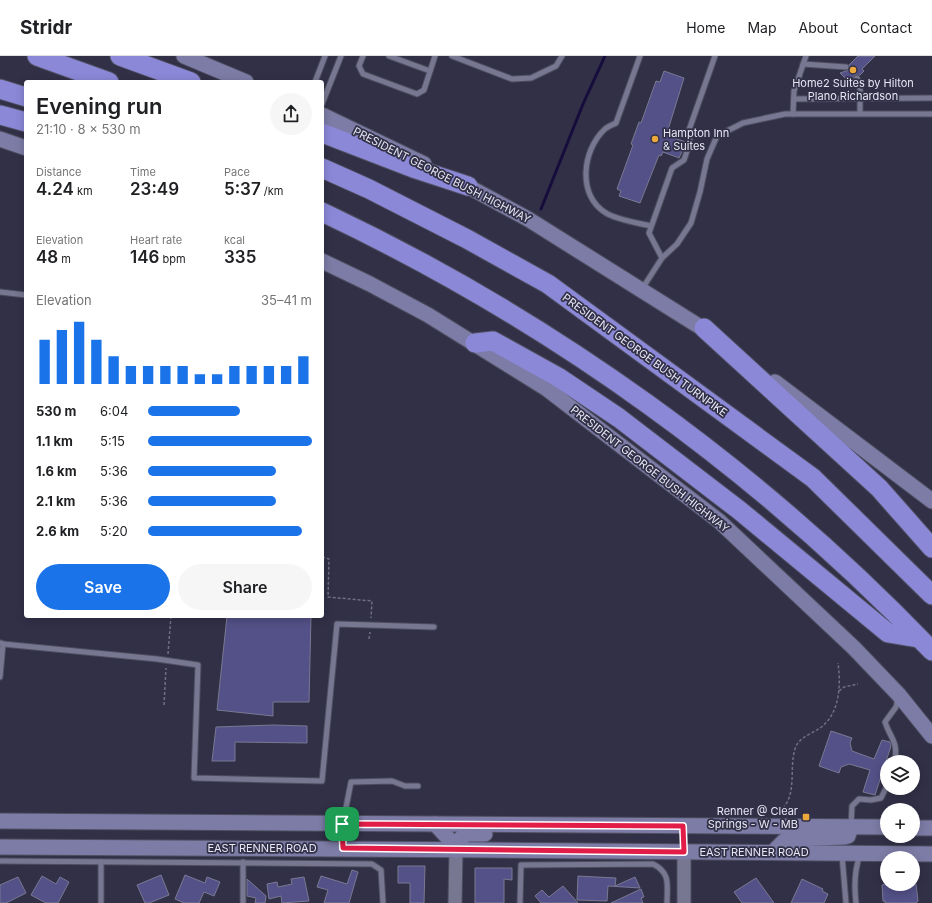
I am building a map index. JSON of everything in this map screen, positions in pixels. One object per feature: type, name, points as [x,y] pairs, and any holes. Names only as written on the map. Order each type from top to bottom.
[{"type":"highway","points":[[38,56],[104,80]]},
{"type":"highway","points":[[120,56],[186,80]]},
{"type":"highway","points":[[0,89],[24,96]]},
{"type":"highway","points":[[0,115],[24,121]]},
{"type":"highway","points":[[324,134],[413,168],[468,186]]},
{"type":"highway","name":"PRESIDENT GEORGE BUSH TURNPIKE","points":[[324,169],[369,189],[467,239],[548,284],[813,478],[932,595]]},
{"type":"highway","points":[[324,213],[410,256],[492,302],[565,348],[649,405],[729,467],[801,527],[856,576],[932,652]]},
{"type":"highway","points":[[704,328],[878,488],[932,548]]},
{"type":"highway","points":[[475,343],[493,341],[558,376],[619,418],[680,463],[888,633],[918,638]]},
{"type":"main road","points":[[184,56],[241,80]]},
{"type":"main road","name":"PRESIDENT GEORGE BUSH HIGHWAY","points":[[324,116],[468,186],[528,219],[704,328],[932,501]]},
{"type":"main road","points":[[0,138],[24,147]]},
{"type":"main road","name":"PRESIDENT GEORGE BUSH HIGHWAY","points":[[324,262],[399,299],[475,343],[548,389],[719,521],[854,648],[899,695],[932,736]]},
{"type":"main road","points":[[0,821],[880,827]]},
{"type":"main road","points":[[342,824],[343,848]]},
{"type":"main road","points":[[435,824],[448,838],[456,850]]},
{"type":"main road","points":[[456,850],[459,840],[466,834],[500,834],[518,825]]},
{"type":"main road","points":[[683,826],[684,852]]},
{"type":"main road","points":[[773,852],[784,841],[789,839],[848,836],[851,827]]},
{"type":"main road","points":[[920,828],[932,828]]},
{"type":"main road","name":"EAST RENNER ROAD","points":[[0,847],[343,848],[932,854]]},
{"type":"street","points":[[455,903],[456,850]]},
{"type":"street","points":[[684,852],[684,903]]},
{"type":"lane","points":[[316,80],[325,56]]},
{"type":"lane","points":[[324,99],[341,56]]},
{"type":"lane","points":[[363,56],[359,66],[363,74],[414,94],[420,93],[424,90],[435,56]]},
{"type":"lane","points":[[389,56],[430,71]]},
{"type":"lane","points":[[452,56],[512,79],[531,78],[556,66],[562,56]]},
{"type":"lane","points":[[640,56],[616,123],[605,129],[590,150],[586,172],[587,190],[594,203],[607,214],[651,226]]},
{"type":"lane","points":[[662,258],[649,233],[672,168],[684,160],[690,142],[689,130],[715,56]]},
{"type":"lane","points":[[793,114],[794,91],[806,56]]},
{"type":"lane","points":[[803,64],[846,67]]},
{"type":"lane","points":[[857,78],[860,85],[860,113]]},
{"type":"lane","points":[[794,99],[932,98]]},
{"type":"lane","points":[[641,290],[662,258],[677,244],[691,223],[700,192],[707,159],[717,136],[743,123],[793,114],[932,114]]},
{"type":"lane","points":[[0,292],[24,295]]},
{"type":"lane","points":[[0,677],[1,643],[156,659],[198,665],[194,778],[322,781],[337,624],[434,627]]},
{"type":"lane","points":[[896,755],[895,740],[889,734],[885,722],[896,707],[899,695]]},
{"type":"lane","points":[[342,824],[351,782],[392,781],[405,786],[418,786]]},
{"type":"lane","points":[[851,827],[852,806],[859,799],[871,800],[881,798],[882,795]]},
{"type":"lane","points":[[842,852],[846,903]]},
{"type":"lane","points":[[856,903],[854,885],[856,866],[860,853]]},
{"type":"lane","points":[[0,861],[372,864],[381,870],[383,903]]},
{"type":"lane","points":[[101,862],[101,903]]},
{"type":"lane","points":[[243,862],[243,903]]},
{"type":"lane","points":[[520,903],[520,865],[629,864],[653,864],[665,874],[667,903]]},
{"type":"path","points":[[324,558],[328,559],[328,597],[372,601],[369,639]]},
{"type":"path","points":[[783,808],[788,803],[791,793],[791,771],[795,747],[801,740],[821,727],[830,719],[836,708],[839,691],[838,663]]},
{"type":"path","points":[[839,691],[844,687],[858,684]]},
{"type":"building","name":"Home2 Suites by Hilton Plano Richardson","points":[[858,56],[875,56],[862,69],[864,71],[860,75],[854,75],[854,81],[851,84],[840,73],[849,70],[849,65]]},
{"type":"building","name":"Hampton Inn & Suites","points":[[664,71],[684,78],[667,133],[669,134],[668,136],[686,142],[679,158],[663,152],[661,156],[659,155],[640,203],[619,196],[621,191],[617,189],[633,145],[631,144],[639,122],[641,123],[656,81],[660,82]]},
{"type":"building","points":[[227,618],[311,618],[309,702],[273,702],[273,716],[217,710]]},
{"type":"building","points":[[273,725],[307,726],[307,743],[235,742],[235,761],[212,761],[216,727]]},
{"type":"building","points":[[831,731],[852,738],[850,743],[852,751],[874,759],[882,740],[890,742],[891,746],[888,755],[880,755],[880,780],[875,795],[863,792],[870,770],[849,764],[841,767],[839,773],[819,766]]},
{"type":"building","points":[[398,866],[425,866],[424,903],[410,903],[410,883],[398,883]]},
{"type":"building","points":[[475,868],[512,868],[512,880],[504,879],[504,903],[475,903]]},
{"type":"building","points":[[352,870],[358,872],[349,903],[324,903],[328,890],[317,887],[321,876],[347,884]]},
{"type":"building","points":[[161,875],[169,895],[149,903],[145,903],[137,885]]},
{"type":"building","points":[[185,875],[205,883],[207,877],[220,882],[214,896],[204,892],[199,903],[184,903],[175,899]]},
{"type":"building","points":[[42,876],[56,884],[60,877],[69,882],[58,903],[46,903],[31,895]]},
{"type":"building","points":[[578,876],[616,878],[615,886],[635,877],[640,888],[608,886],[607,901],[577,900]]},
{"type":"building","points":[[18,877],[26,893],[6,903],[0,903],[0,885]]},
{"type":"building","points":[[304,877],[309,901],[282,903],[281,896],[269,899],[267,884],[277,882],[278,887],[292,884],[291,879]]},
{"type":"building","points":[[756,878],[774,903],[742,903],[734,892]]},
{"type":"building","points":[[247,879],[266,896],[265,903],[255,903],[256,898],[247,896]]},
{"type":"building","points":[[802,879],[823,889],[822,891],[828,894],[824,903],[791,903]]},
{"type":"building","points":[[563,886],[578,903],[541,903],[535,896],[542,890],[549,897]]},
{"type":"building","points":[[641,889],[644,897],[641,898],[643,903],[611,903]]},
{"type":"building","points":[[882,891],[917,891],[918,901],[916,903],[885,903],[885,901],[883,901]]},
{"type":"waterway","points":[[541,209],[583,104],[605,56]]},
{"type":"place","name":"Home2 Suites by Hilton Plano Richardson","points":[[853,70]]},
{"type":"place","name":"Hampton Inn & Suites","points":[[655,139]]},
{"type":"place","name":"Renner @ Clear Springs - W - MB","points":[[806,817]]},
{"type":"route","points":[[342,824],[683,826],[684,852],[343,848],[342,824]]}]
